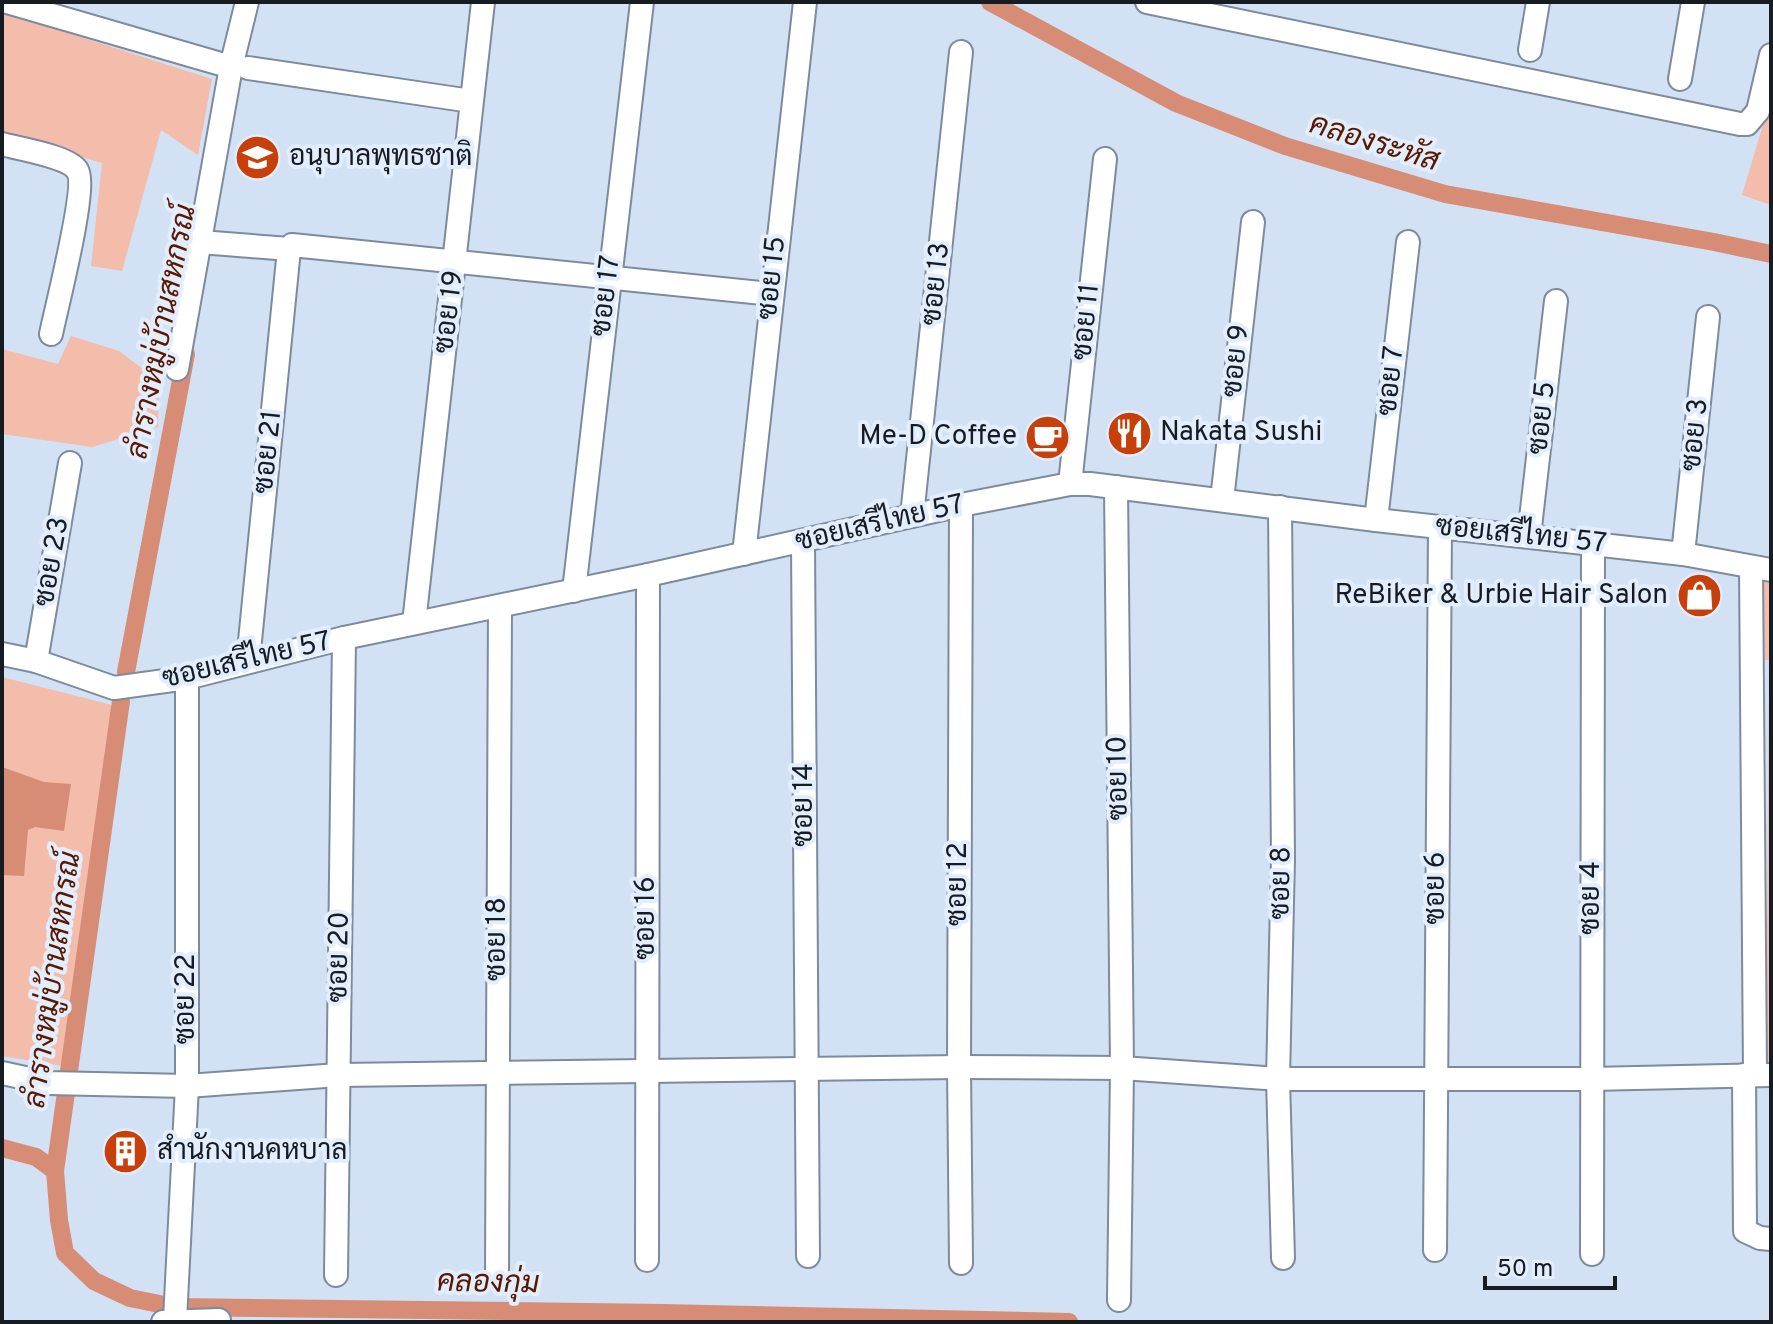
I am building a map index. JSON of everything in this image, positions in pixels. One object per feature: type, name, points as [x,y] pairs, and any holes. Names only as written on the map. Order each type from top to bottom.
[{"type":"street","points":[[7,2],[60,10],[240,68],[471,101]]},
{"type":"street","points":[[177,369],[208,241],[240,68],[247,2]]},
{"type":"street","name":"ซอย 19","points":[[414,623],[483,2]]},
{"type":"street","name":"ซอย 17","points":[[574,591],[642,2]]},
{"type":"street","name":"ซอย 15","points":[[744,554],[805,2]]},
{"type":"street","points":[[1147,2],[1740,124],[1747,124],[1758,111],[1771,55]]},
{"type":"street","points":[[1530,50],[1538,2]]},
{"type":"street","points":[[1680,79],[1693,2]]},
{"type":"street","name":"ซอย 13","points":[[912,516],[961,52]]},
{"type":"street","points":[[2,144],[66,162],[78,171],[81,183],[74,232],[51,334]]},
{"type":"street","name":"ซอย 11","points":[[1070,484],[1105,159]]},
{"type":"street","name":"ซอย 9","points":[[1222,500],[1253,222]]},
{"type":"street","points":[[208,241],[291,246],[771,294]]},
{"type":"street","name":"ซอย 7","points":[[1376,520],[1408,242]]},
{"type":"street","name":"ซอย 21","points":[[248,661],[291,246]]},
{"type":"street","name":"ซอย 5","points":[[1529,536],[1556,301]]},
{"type":"street","name":"ซอย 3","points":[[1683,554],[1708,317]]},
{"type":"street","name":"ซอย 23","points":[[36,661],[70,463]]},
{"type":"street","name":"ซอยเสรีไทย 57","points":[[2,654],[36,661],[114,688],[187,678],[344,638],[1070,484],[1683,554],[1761,569]]},
{"type":"street","name":"ซอย 10","points":[[1116,487],[1122,1068],[1119,1300]]},
{"type":"street","name":"ซอย 12","points":[[961,505],[961,1263]]},
{"type":"street","name":"ซอย 8","points":[[1280,507],[1283,858],[1278,1079],[1283,1258]]},
{"type":"street","name":"ซอย 6","points":[[1435,1250],[1440,527]]},
{"type":"street","name":"ซอย 14","points":[[803,542],[808,1256]]},
{"type":"street","name":"ซอย 4","points":[[1592,1254],[1593,543]]},
{"type":"street","points":[[1761,569],[1756,1075],[1745,1231],[1771,1239]]},
{"type":"street","name":"ซอย 16","points":[[647,1260],[648,575]]},
{"type":"street","name":"ซอย 18","points":[[497,1272],[500,606]]},
{"type":"street","name":"ซอย 20","points":[[336,1275],[344,638]]},
{"type":"street","name":"ซอย 22","points":[[172,1315],[187,1086],[187,678]]},
{"type":"street","points":[[2,1073],[48,1083],[187,1086],[339,1075],[647,1073],[806,1068],[1122,1068],[1278,1079],[1591,1079],[1756,1075]]},
{"type":"street","points":[[172,1315],[219,1320]]},
{"type":"shaded area","points":[[2,12],[212,79],[198,155],[161,130],[122,271],[91,266],[102,163],[2,135]]},
{"type":"shaded area","points":[[1771,98],[1771,205],[1742,195]]},
{"type":"shaded area","points":[[71,336],[119,351],[159,381],[158,427],[92,447],[2,434],[2,349],[58,364]]},
{"type":"shaded area","points":[[1762,582],[1771,583],[1771,660],[1762,660]]},
{"type":"shaded area","points":[[1769,662],[1771,1062],[1766,1063]]},
{"type":"shaded area","points":[[2,677],[116,706],[82,917],[63,1066],[2,1056]]},
{"type":"shaded area","points":[[2,767],[44,782],[71,784],[64,831],[35,827],[28,830],[24,876],[2,875]]},
{"type":"waterway","name":"คลองระหัส","points":[[990,2],[1176,103],[1285,146],[1445,194],[1771,254]]},
{"type":"waterway","name":"ลำรางหมู่บ้านสหกรณ์","points":[[126,672],[186,354]]},
{"type":"waterway","name":"ลำรางหมู่บ้านสหกรณ์","points":[[55,1171],[121,701]]},
{"type":"waterway","name":"คลองกุ่ม","points":[[2,1148],[36,1157],[55,1171],[65,1253],[94,1281],[130,1298],[174,1307],[1069,1322]]},
{"type":"place","name":"อนุบาลพุทธชาติ","points":[[258,158]]},
{"type":"place","name":"Nakata Sushi","points":[[1129,433]]},
{"type":"place","name":"Me-D Coffee","points":[[1048,437]]},
{"type":"place","name":"ReBiker & Urbie Hair Salon","points":[[1699,596]]},
{"type":"place","name":"สำนักงานคหบาล","points":[[126,1152]]}]
